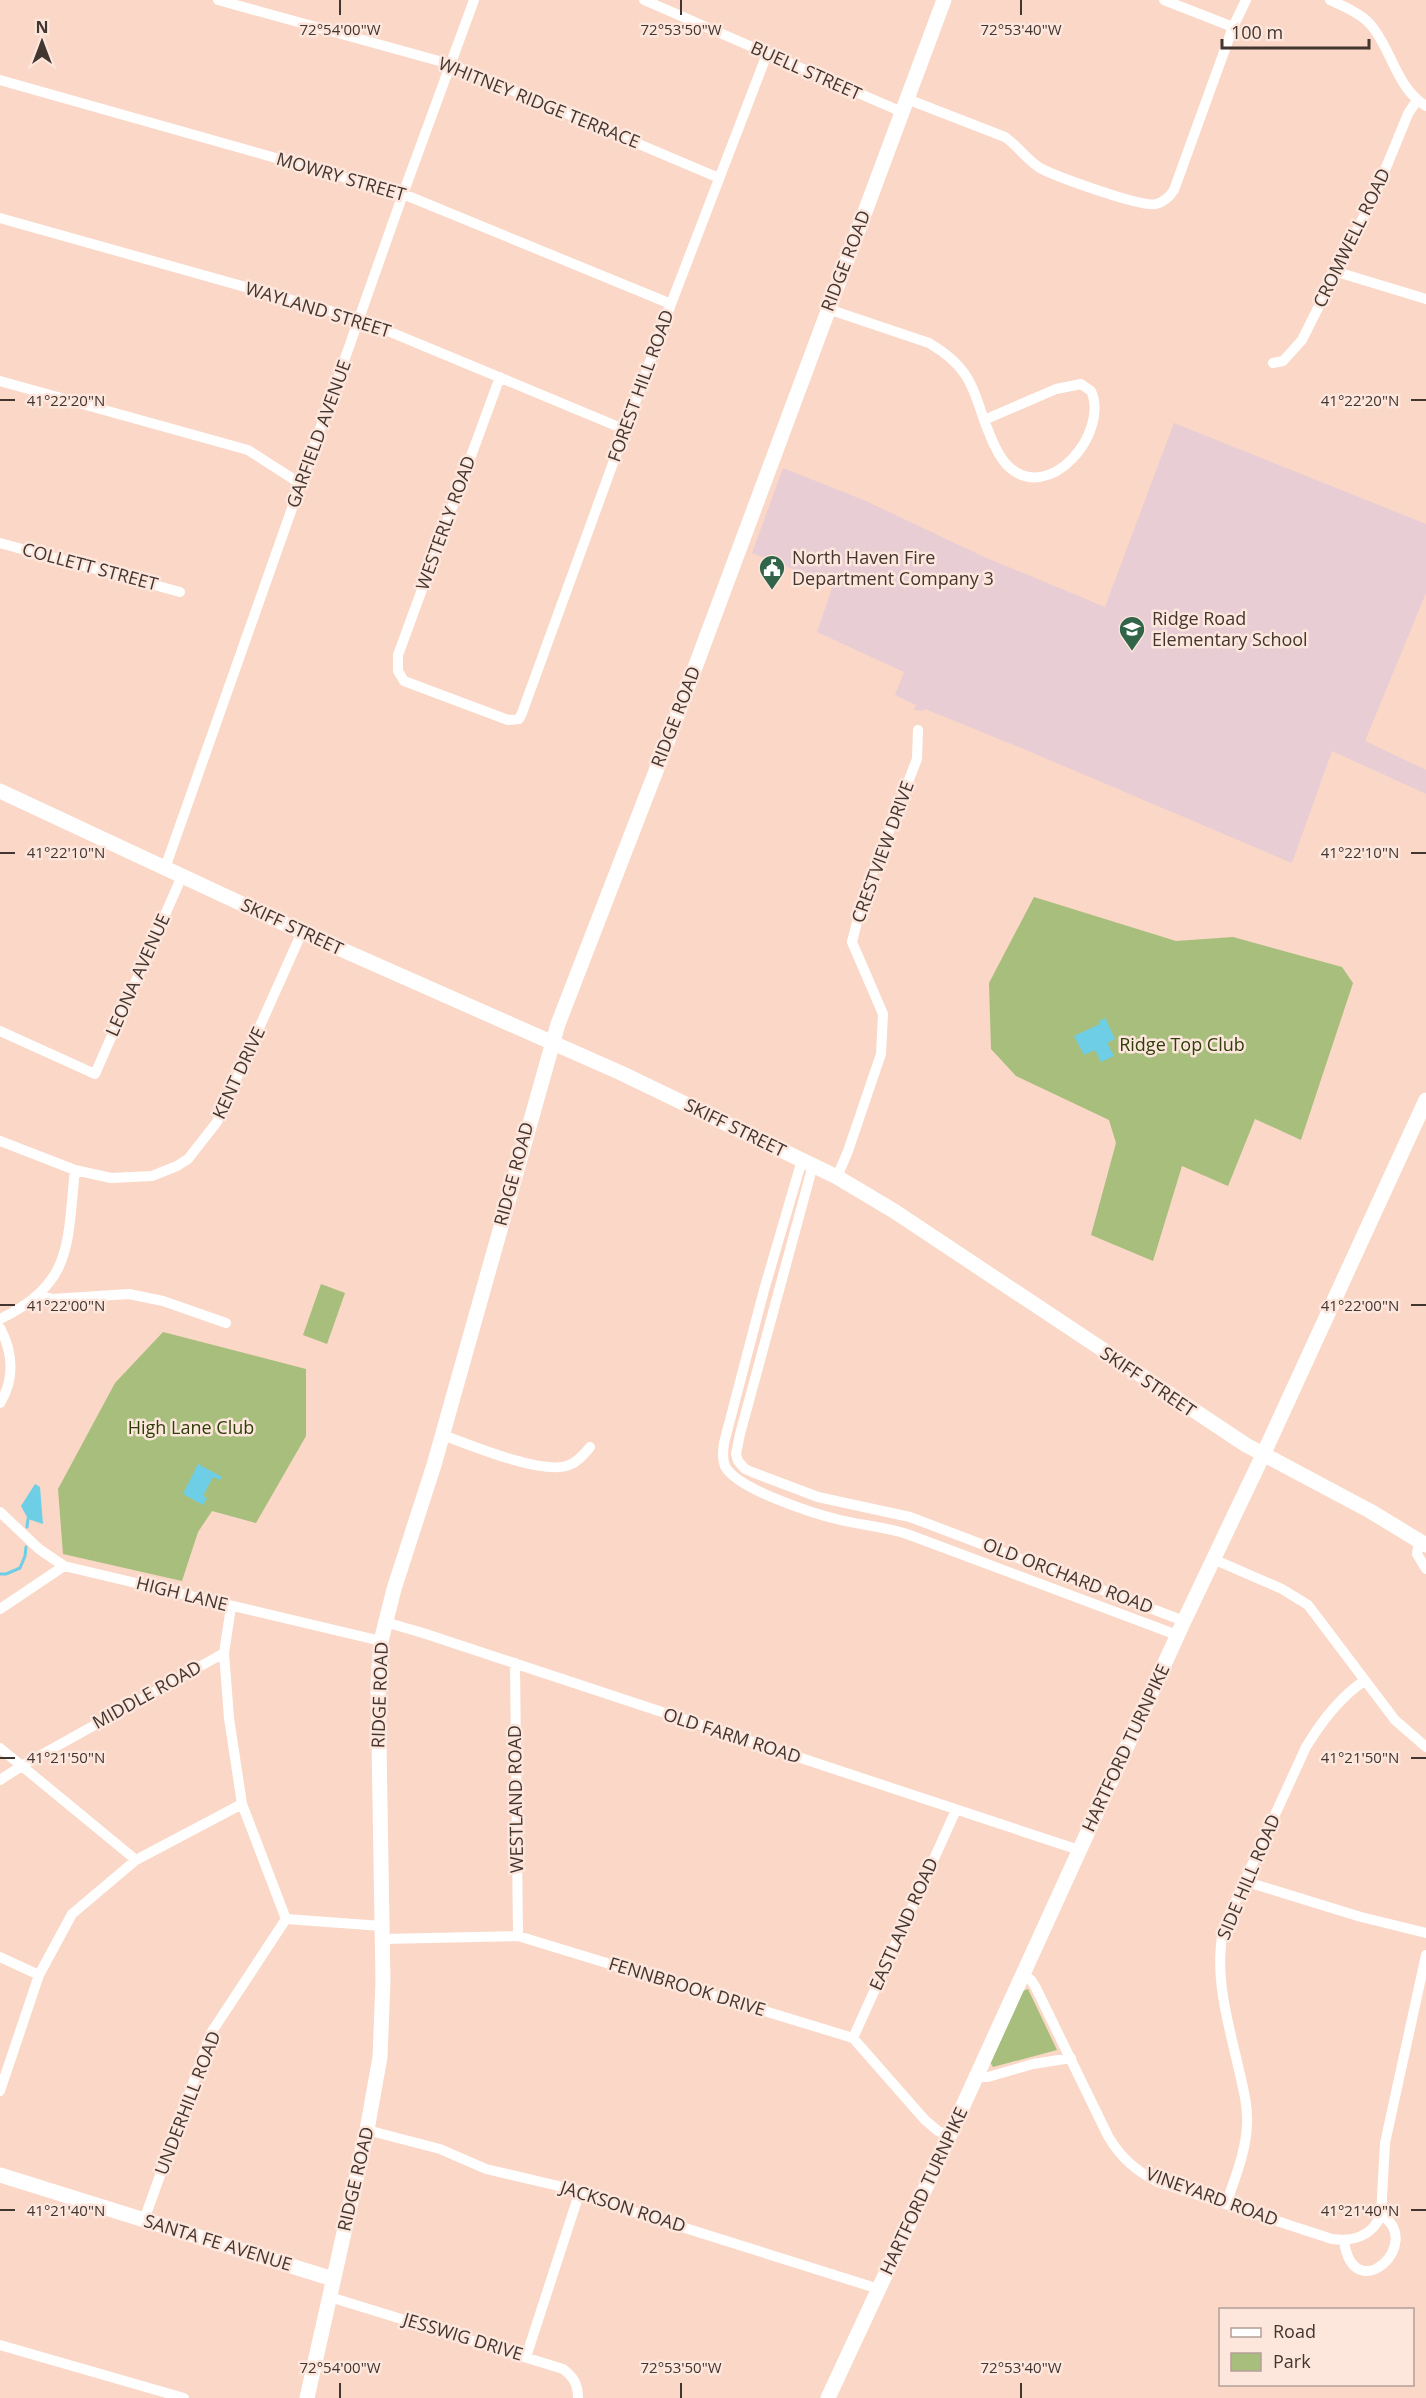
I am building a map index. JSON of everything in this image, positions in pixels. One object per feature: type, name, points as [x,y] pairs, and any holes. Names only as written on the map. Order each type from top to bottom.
[{"type":"main road","name":"RIDGE ROAD","points":[[307,2398],[367,2130],[382,2036],[378,1683],[381,1641],[385,1622],[443,1435],[552,1042],[668,740],[944,0]]},
{"type":"main road","name":"SKIFF STREET","points":[[0,791],[302,932],[552,1042],[837,1177],[894,1211],[1208,1421],[1263,1455],[1360,1505],[1422,1543]]},
{"type":"main road","name":"HARTFORD TURNPIKE","points":[[828,2398],[977,2077],[1177,1635],[1263,1455],[1426,1100]]},
{"type":"main road","name":"SANTA FE AVENUE","points":[[0,2175],[333,2279]]},
{"type":"street","name":"WHITNEY RIDGE TERRACE","points":[[218,0],[450,64],[719,178]]},
{"type":"street","name":"GARFIELD AVENUE","points":[[165,868],[403,194],[474,0]]},
{"type":"street","name":"BUELL STREET","points":[[644,0],[767,54],[904,106],[1005,137],[1034,164],[1050,172],[1137,202],[1156,204],[1167,198],[1174,190],[1233,27]]},
{"type":"street","points":[[1164,0],[1233,27],[1246,0]]},
{"type":"street","points":[[1330,0],[1370,24],[1396,70],[1421,103]]},
{"type":"street","name":"FOREST HILL ROAD","points":[[519,719],[671,304],[767,54]]},
{"type":"street","name":"MOWRY STREET","points":[[0,80],[403,194],[671,304]]},
{"type":"street","name":"CROMWELL ROAD","points":[[1273,363],[1283,361],[1302,340],[1376,192],[1408,114],[1421,103]]},
{"type":"street","name":"WAYLAND STREET","points":[[0,218],[359,320],[626,430]]},
{"type":"street","points":[[1337,272],[1426,299]]},
{"type":"street","points":[[828,309],[929,343],[942,351],[969,377],[984,420],[995,446],[1006,464],[1022,475],[1034,478],[1043,477],[1066,465],[1078,453],[1086,439],[1094,416],[1095,403],[1088,387],[1072,384],[984,420]]},
{"type":"street","name":"WESTERLY ROAD","points":[[500,377],[398,655],[398,671],[404,681],[508,720],[519,719]]},
{"type":"street","points":[[0,381],[248,450],[301,484]]},
{"type":"street","name":"COLLETT STREET","points":[[0,543],[180,592]]},
{"type":"street","name":"CRESTVIEW DRIVE","points":[[837,1177],[881,1054],[883,1014],[852,942],[862,898],[917,759],[918,730]]},
{"type":"street","name":"LEONA AVENUE","points":[[0,1031],[95,1074],[182,876]]},
{"type":"street","name":"KENT DRIVE","points":[[0,1141],[75,1170],[111,1178],[152,1176],[188,1159],[218,1122],[302,932]]},
{"type":"street","points":[[807,1163],[769,1325],[740,1434],[736,1454],[740,1464],[730,1473],[725,1465],[724,1443],[757,1321],[807,1163]]},
{"type":"street","points":[[0,1319],[18,1310],[40,1294],[59,1267],[65,1250],[75,1170]]},
{"type":"street","points":[[40,1294],[52,1299],[129,1294],[175,1305],[226,1323]]},
{"type":"street","points":[[757,1321],[769,1325]]},
{"type":"street","points":[[0,1328],[10,1353],[11,1366],[5,1394],[0,1403]]},
{"type":"street","points":[[443,1435],[544,1468],[570,1465],[578,1461],[590,1447]]},
{"type":"street","name":"OLD ORCHARD ROAD","points":[[740,1464],[752,1472],[818,1497],[897,1512],[1184,1621]]},
{"type":"street","name":"OLD ORCHARD ROAD","points":[[730,1473],[745,1485],[806,1510],[839,1520],[891,1529],[1177,1635]]},
{"type":"street","name":"HIGH LANE","points":[[0,1512],[39,1549],[64,1566],[381,1641]]},
{"type":"street","points":[[891,1529],[897,1512]]},
{"type":"street","points":[[947,1550],[953,1532]]},
{"type":"street","points":[[1422,1543],[1418,1554],[1426,1569]]},
{"type":"street","points":[[1213,1559],[1282,1589],[1308,1605],[1395,1720],[1426,1747]]},
{"type":"street","points":[[0,1610],[64,1566]]},
{"type":"street","points":[[231,1607],[224,1653],[229,1718],[242,1804],[286,1919]]},
{"type":"street","name":"OLD FARM ROAD","points":[[385,1622],[1079,1850]]},
{"type":"street","name":"MIDDLE ROAD","points":[[0,1780],[224,1653]]},
{"type":"street","name":"WESTLAND ROAD","points":[[515,1663],[518,1936]]},
{"type":"street","name":"SIDE HILL ROAD","points":[[1226,2204],[1243,2151],[1247,2124],[1246,2101],[1219,1982],[1220,1946],[1224,1926],[1306,1747],[1337,1704],[1364,1681]]},
{"type":"street","points":[[0,1748],[136,1860]]},
{"type":"street","points":[[0,2091],[39,1975],[72,1914],[136,1860],[242,1804]]},
{"type":"street","name":"EASTLAND ROAD","points":[[853,2038],[956,1810]]},
{"type":"street","points":[[1244,1881],[1361,1917],[1426,1933]]},
{"type":"street","name":"FENNBROOK DRIVE","points":[[286,1919],[382,1932],[518,1936],[853,2038]]},
{"type":"street","name":"UNDERHILL ROAD","points":[[144,2220],[211,2033],[286,1919]]},
{"type":"street","points":[[1381,2215],[1398,2226],[1402,2234],[1402,2252],[1398,2260],[1389,2266],[1371,2271],[1360,2267],[1347,2254],[1344,2241],[1353,2240],[1370,2230],[1381,2215],[1385,2143],[1426,1955]]},
{"type":"street","points":[[0,1957],[39,1975]]},
{"type":"street","name":"VINEYARD ROAD","points":[[1023,1974],[1036,1988],[1108,2136],[1127,2161],[1142,2173],[1158,2181],[1332,2240],[1344,2241]]},
{"type":"street","points":[[853,2038],[925,2120],[938,2131],[949,2136]]},
{"type":"street","points":[[977,2077],[988,2077],[1033,2064],[1071,2058]]},
{"type":"street","name":"JACKSON ROAD","points":[[367,2130],[440,2149],[486,2169],[580,2191],[634,2212],[879,2289]]},
{"type":"street","points":[[526,2357],[580,2191]]},
{"type":"street","name":"JESSWIG DRIVE","points":[[330,2296],[563,2369],[570,2374],[578,2387],[578,2398]]},
{"type":"street","points":[[0,2344],[184,2398]]},
{"type":"shaded area","name":"Ridge Road Elementary School","points":[[1174,423],[1426,524],[1426,593],[1365,741],[1426,770],[1426,794],[1332,751],[1292,863],[925,709],[923,711],[914,710],[916,705],[895,695],[904,672],[817,632],[833,585],[752,553],[783,468],[866,501],[982,556],[1105,607]]},
{"type":"green space","name":"Ridge Top Club","points":[[1034,897],[1176,941],[1233,937],[1342,967],[1353,983],[1301,1140],[1255,1119],[1228,1186],[1182,1166],[1153,1261],[1091,1235],[1116,1143],[1109,1120],[1016,1076],[991,1049],[989,983]]},
{"type":"green space","points":[[321,1284],[345,1293],[327,1344],[303,1335]]},
{"type":"green space","name":"High Lane Club","points":[[163,1332],[306,1369],[306,1436],[256,1523],[212,1511],[198,1532],[182,1581],[63,1554],[58,1489],[115,1383]]},
{"type":"green space","points":[[1028,1989],[1057,2050],[993,2067],[990,2062],[1023,1991]]},
{"type":"water","points":[[1105,1018],[1115,1039],[1107,1043],[1114,1056],[1101,1062],[1095,1050],[1084,1055],[1074,1036],[1100,1024],[1099,1021]]},
{"type":"water","points":[[198,1464],[222,1477],[220,1480],[213,1477],[203,1496],[207,1498],[203,1505],[183,1494]]},
{"type":"water","points":[[35,1484],[40,1487],[43,1524],[28,1519],[21,1506]]},
{"type":"waterway","points":[[27,1527],[28,1519]]},
{"type":"waterway","points":[[0,1574],[20,1568],[26,1547]]},
{"type":"place","name":"North Haven Fire Department Company 3","points":[[772,591]]},
{"type":"place","name":"Ridge Road Elementary School","points":[[1132,652]]}]
